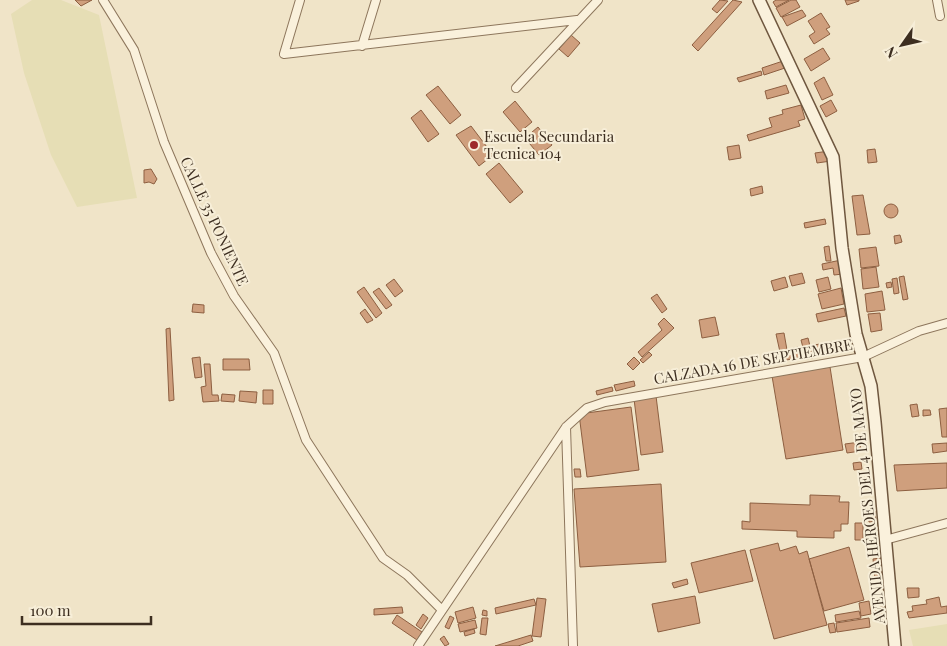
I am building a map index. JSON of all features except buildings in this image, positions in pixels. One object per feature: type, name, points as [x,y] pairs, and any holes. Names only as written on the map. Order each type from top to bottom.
[{"type":"main road","name":"AVENIDA HÉROES DEL 4 DE MAYO","points":[[759,0],[833,157],[842,248],[856,334],[871,386],[895,646]]},
{"type":"street","name":"CALLE 35 PONIENTE","points":[[103,0],[134,50],[164,142],[211,253],[234,296],[274,353],[306,440],[383,558],[407,576],[442,610]]},
{"type":"street","points":[[300,0],[284,54],[577,20]]},
{"type":"street","points":[[362,46],[376,0]]},
{"type":"street","points":[[516,88],[577,20],[598,0]]},
{"type":"street","points":[[937,0],[940,16]]},
{"type":"street","name":"CALZADA 16 DE SEPTIEMBRE","points":[[418,646],[566,427],[587,408],[605,402],[863,357],[919,331],[947,323]]},
{"type":"street","points":[[566,427],[573,646]]},
{"type":"street","points":[[885,540],[947,523]]},
{"type":"shaded area","points":[[32,0],[61,0],[99,15],[137,198],[77,207],[51,155],[24,73],[11,14]]},
{"type":"shaded area","points":[[947,624],[947,646],[913,646],[909,630]]},
{"type":"place","name":"Escuela Secundaria Tecnica 104","points":[[474,145]]}]
